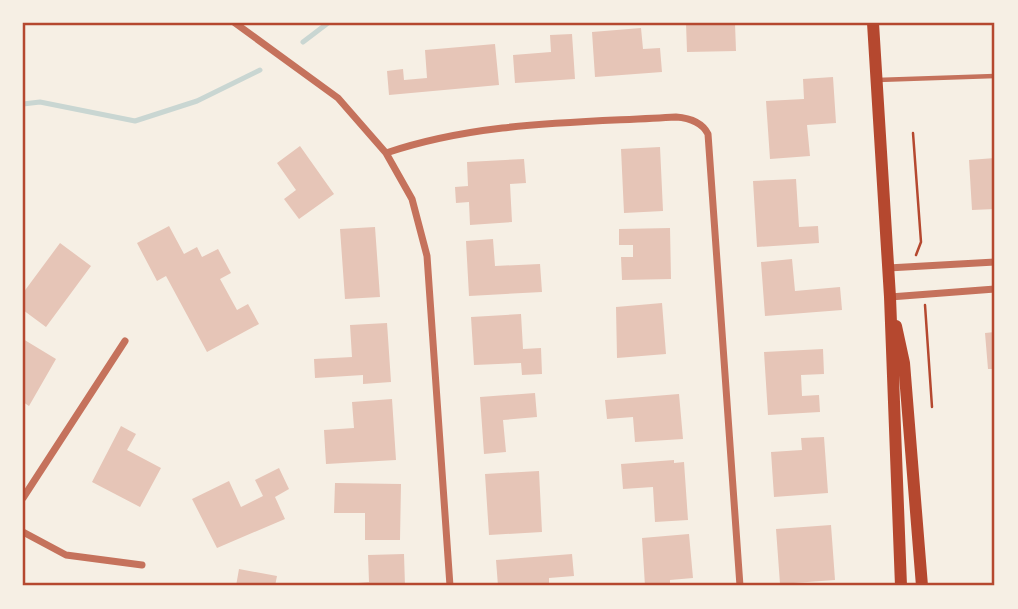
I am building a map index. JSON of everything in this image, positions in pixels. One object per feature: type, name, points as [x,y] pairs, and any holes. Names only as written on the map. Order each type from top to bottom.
[{"type":"main road","points":[[873,23],[890,297],[901,586]]},
{"type":"main road","points":[[890,297],[904,363],[922,586]]},
{"type":"street","points":[[235,23],[338,98],[386,153],[412,199],[427,256],[450,586]]},
{"type":"street","points":[[386,153],[425,140],[475,129],[676,117],[690,118],[705,127],[708,134],[740,586]]},
{"type":"street","points":[[888,268],[995,262]]},
{"type":"street","points":[[890,297],[995,289]]},
{"type":"street","points":[[23,498],[125,341]]},
{"type":"street","points":[[23,531],[66,555],[142,565]]},
{"type":"lane","points":[[877,80],[995,76]]},
{"type":"building","points":[[686,23],[735,23],[736,51],[687,52]]},
{"type":"building","points":[[641,28],[643,49],[660,48],[662,72],[595,77],[592,32]]},
{"type":"building","points":[[572,34],[575,79],[515,83],[513,55],[551,52],[550,35]]},
{"type":"building","points":[[495,44],[499,85],[389,95],[387,71],[403,69],[404,80],[427,78],[425,50]]},
{"type":"building","points":[[833,77],[836,123],[807,125],[810,156],[770,159],[766,101],[804,99],[803,79]]},
{"type":"building","points":[[300,146],[334,194],[299,219],[284,199],[296,190],[277,163]]},
{"type":"building","points":[[660,147],[663,211],[624,213],[621,149]]},
{"type":"building","points":[[995,158],[995,209],[972,210],[969,160]]},
{"type":"building","points":[[524,159],[526,183],[510,184],[512,222],[470,225],[469,202],[456,203],[455,187],[468,186],[467,162]]},
{"type":"building","points":[[796,179],[799,227],[818,226],[819,243],[757,247],[753,181]]},
{"type":"building","points":[[169,226],[184,254],[197,247],[202,257],[218,249],[231,273],[220,279],[237,310],[248,304],[259,324],[207,352],[166,276],[157,281],[137,243]]},
{"type":"building","points":[[375,227],[380,297],[345,299],[340,229]]},
{"type":"building","points":[[670,228],[671,279],[622,280],[621,257],[633,257],[633,245],[619,245],[619,229]]},
{"type":"building","points":[[493,239],[495,266],[540,264],[542,292],[469,296],[466,241]]},
{"type":"building","points":[[60,243],[91,266],[46,327],[23,310],[23,293]]},
{"type":"building","points":[[792,259],[795,291],[840,287],[842,310],[765,316],[761,262]]},
{"type":"building","points":[[662,303],[666,354],[617,358],[616,307]]},
{"type":"building","points":[[521,314],[523,349],[541,348],[542,374],[522,375],[521,363],[474,365],[471,317]]},
{"type":"building","points":[[387,323],[391,382],[363,384],[363,375],[315,378],[314,359],[352,357],[350,325]]},
{"type":"building","points":[[995,332],[995,369],[988,369],[985,333]]},
{"type":"building","points":[[23,339],[56,359],[29,406],[23,402]]},
{"type":"building","points":[[823,349],[824,374],[801,375],[802,396],[819,395],[820,412],[768,415],[764,352]]},
{"type":"building","points":[[535,393],[537,417],[503,420],[506,452],[484,454],[480,397]]},
{"type":"building","points":[[679,394],[683,439],[635,442],[633,417],[607,419],[605,400]]},
{"type":"building","points":[[392,399],[396,460],[326,464],[324,430],[354,428],[352,402]]},
{"type":"building","points":[[121,426],[136,434],[127,450],[161,468],[140,507],[92,482]]},
{"type":"building","points":[[824,437],[828,493],[774,497],[771,452],[802,450],[801,438]]},
{"type":"building","points":[[674,460],[674,463],[684,462],[688,520],[655,522],[653,487],[623,489],[621,464]]},
{"type":"building","points":[[279,468],[289,489],[275,497],[285,519],[217,548],[192,499],[229,481],[241,507],[263,496],[255,480]]},
{"type":"building","points":[[539,471],[542,532],[489,535],[485,474]]},
{"type":"building","points":[[335,483],[401,484],[400,540],[365,540],[365,513],[334,513]]},
{"type":"building","points":[[831,525],[835,580],[780,584],[776,529]]},
{"type":"building","points":[[689,534],[693,578],[670,580],[670,586],[645,586],[642,538]]},
{"type":"building","points":[[404,554],[405,586],[358,586],[358,583],[369,582],[368,555]]},
{"type":"building","points":[[572,554],[574,576],[549,578],[549,586],[498,586],[496,560]]},
{"type":"building","points":[[239,569],[277,576],[275,586],[236,586]]},
{"type":"waterway","points":[[303,42],[328,23]]},
{"type":"waterway","points":[[23,104],[40,102],[135,121],[197,101],[260,70]]}]
